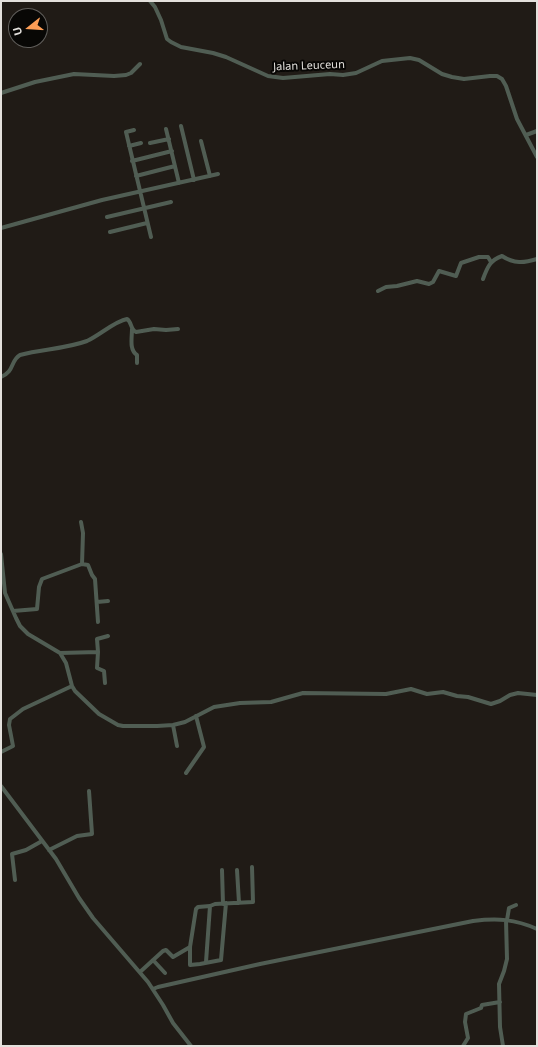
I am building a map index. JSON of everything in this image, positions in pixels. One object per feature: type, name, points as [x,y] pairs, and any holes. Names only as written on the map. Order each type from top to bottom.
[{"type":"street","name":"Jalan Leuceun","points":[[150,1],[155,7],[161,20],[167,39],[171,42],[181,47],[226,57],[268,76],[283,78],[330,74],[343,75],[356,73],[382,61],[410,58],[418,60],[442,74],[452,77],[464,79],[497,76],[502,79],[506,86],[512,109],[537,157]]},
{"type":"street","points":[[1,93],[35,82],[74,74],[114,76],[126,75],[131,73],[140,64]]},
{"type":"street","points":[[181,126],[194,180]]},
{"type":"street","points":[[166,129],[179,183]]},
{"type":"street","points":[[134,130],[126,132],[150,237]]},
{"type":"street","points":[[526,135],[537,132]]},
{"type":"street","points":[[150,143],[168,139]]},
{"type":"street","points":[[201,141],[210,176]]},
{"type":"street","points":[[129,146],[142,143]]},
{"type":"street","points":[[132,161],[172,151]]},
{"type":"street","points":[[136,176],[175,166]]},
{"type":"street","points":[[1,228],[95,202],[218,174]]},
{"type":"street","points":[[107,217],[171,202]]},
{"type":"street","points":[[110,232],[147,223]]},
{"type":"street","points":[[484,279],[487,268],[491,262],[502,256],[512,262],[523,263],[537,259]]},
{"type":"street","points":[[378,291],[386,287],[417,281],[429,284],[433,282],[439,271],[456,276],[461,263],[479,257],[488,257],[491,262]]},
{"type":"street","points":[[1,377],[8,374],[16,357],[20,354],[73,346],[87,341],[127,318],[132,329],[132,348],[133,352],[137,356],[137,363]]},
{"type":"street","points":[[132,329],[136,332],[154,329],[178,329]]},
{"type":"street","points":[[81,522],[83,533],[82,564]]},
{"type":"street","points":[[1,554],[5,593],[20,626],[28,634],[60,653],[66,663],[72,686],[75,691],[99,714],[118,725],[173,725],[185,722],[214,707],[240,703],[248,704],[271,702],[303,693],[386,694],[411,689],[427,694],[443,692],[468,697],[491,704],[500,702],[518,693],[537,695]]},
{"type":"street","points":[[13,611],[37,609],[38,587],[42,579],[82,564],[88,565],[95,580],[98,622]]},
{"type":"street","points":[[97,602],[108,601]]},
{"type":"street","points":[[105,683],[104,671],[97,668],[97,639],[108,636]]},
{"type":"street","points":[[60,653],[98,652]]},
{"type":"street","points":[[1,752],[13,746],[9,725],[10,719],[23,709],[72,686]]},
{"type":"street","points":[[186,773],[204,747],[196,716]]},
{"type":"street","points":[[173,725],[177,746]]},
{"type":"street","points":[[1,786],[60,865],[79,898],[153,989],[173,1023],[191,1046]]},
{"type":"street","points":[[49,850],[77,836],[92,834],[89,791]]},
{"type":"street","points":[[15,880],[12,854],[26,850],[42,841]]},
{"type":"street","points":[[222,870],[225,904],[221,960],[190,965],[190,947],[196,909],[198,907],[215,904],[225,904],[253,902],[252,867]]},
{"type":"street","points":[[237,870],[239,903]]},
{"type":"street","points":[[502,1046],[499,984],[507,959],[506,920],[508,909],[516,905]]},
{"type":"street","points":[[206,962],[210,906]]},
{"type":"street","points":[[153,989],[253,965],[473,921],[492,919],[506,920],[520,922],[537,929]]},
{"type":"street","points":[[140,972],[163,951],[166,950],[173,957],[190,947]]},
{"type":"street","points":[[153,960],[165,974]]},
{"type":"street","points":[[463,1046],[468,1038],[466,1014],[481,1008],[482,1005],[500,1002]]}]
